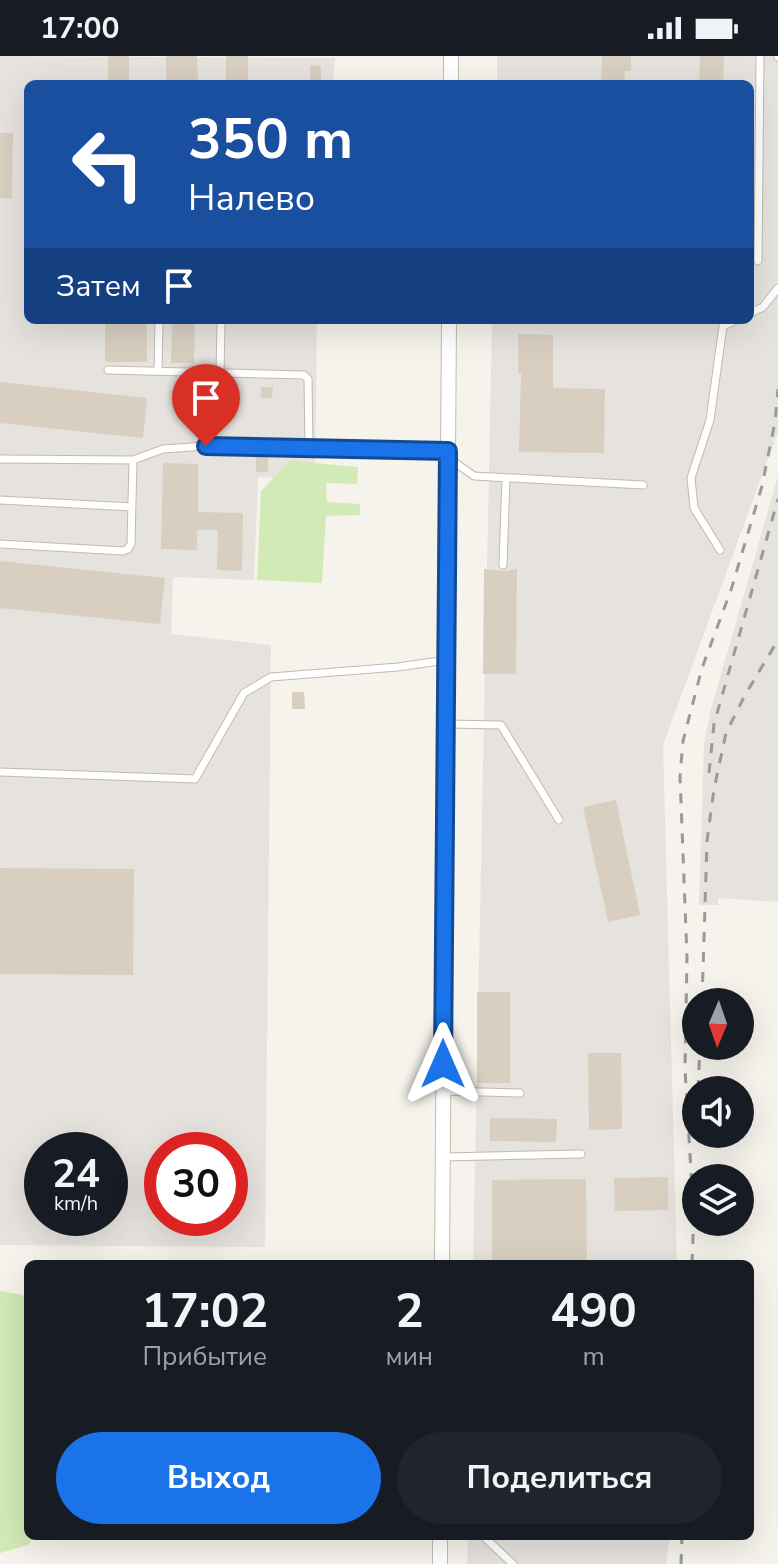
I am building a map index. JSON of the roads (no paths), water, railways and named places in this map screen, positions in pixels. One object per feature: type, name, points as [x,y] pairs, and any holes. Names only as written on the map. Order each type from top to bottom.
[{"type":"street","points":[[451,56],[451,80]]},
{"type":"street","points":[[442,1260],[449,324]]},
{"type":"street","points":[[440,1540],[440,1564]]},
{"type":"lane","points":[[758,261],[760,56]]},
{"type":"lane","points":[[754,198],[759,198]]},
{"type":"lane","points":[[754,311],[763,307],[778,288]]},
{"type":"lane","points":[[158,371],[159,324]]},
{"type":"lane","points":[[220,373],[221,324]]},
{"type":"lane","points":[[720,550],[694,508],[691,478],[710,420],[723,326],[727,324]]},
{"type":"lane","points":[[108,370],[307,376],[309,448]]},
{"type":"lane","points":[[0,459],[133,460],[163,449],[177,448],[309,448],[448,454],[474,476],[643,485]]},
{"type":"lane","points":[[0,544],[128,549],[131,544],[133,460]]},
{"type":"lane","points":[[503,565],[506,478]]},
{"type":"lane","points":[[0,500],[132,507]]},
{"type":"lane","points":[[0,772],[195,779],[244,693],[271,677],[446,660]]},
{"type":"lane","points":[[446,724],[501,725],[559,820]]},
{"type":"lane","points":[[443,1091],[520,1093]]},
{"type":"lane","points":[[443,1157],[581,1154]]},
{"type":"lane","points":[[487,1540],[513,1564]]},
{"type":"railway","points":[[691,1164],[685,1069],[687,957],[680,776],[683,741],[702,668],[731,590],[762,486],[775,422],[778,389]]},
{"type":"railway","points":[[709,773],[714,724],[778,499]]},
{"type":"railway","points":[[702,988],[707,841],[726,733],[778,640]]},
{"type":"railway","points":[[699,1060],[699,1076]]},
{"type":"railway","points":[[692,1260],[693,1236]]},
{"type":"railway","points":[[681,1564],[682,1540]]}]
